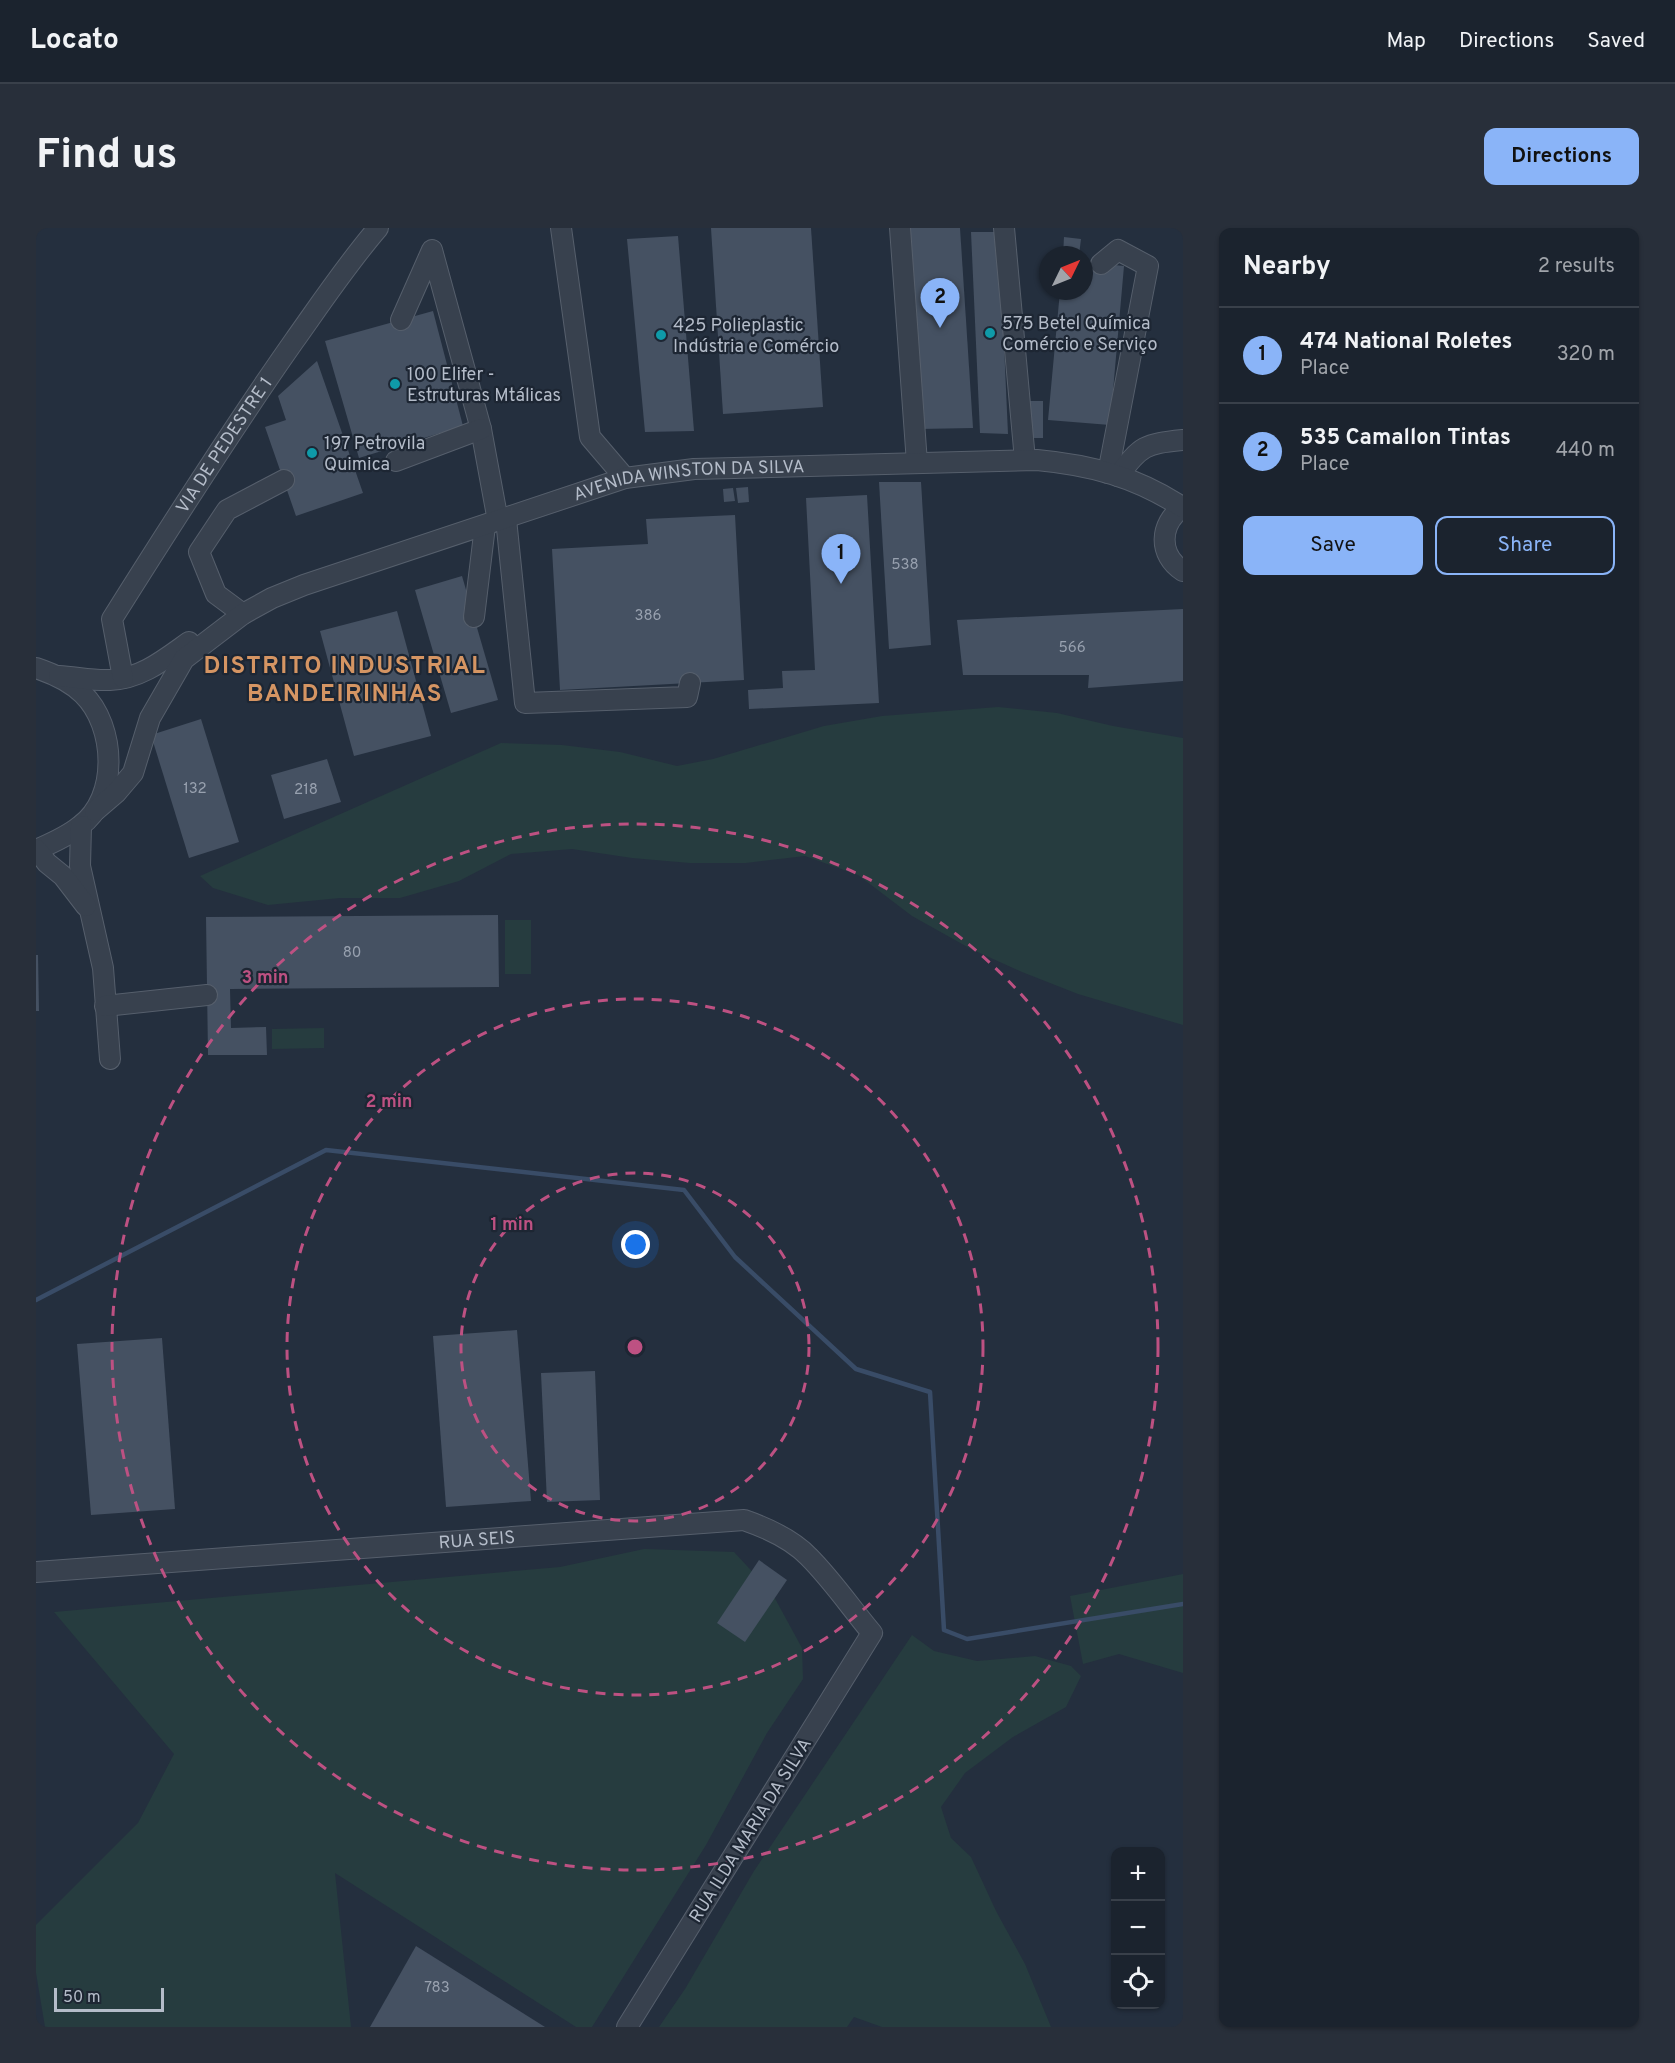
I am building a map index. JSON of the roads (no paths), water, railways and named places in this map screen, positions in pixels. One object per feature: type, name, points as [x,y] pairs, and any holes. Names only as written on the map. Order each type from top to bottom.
[{"type":"street","name":"VIA DE PEDESTRE 1","points":[[123,678],[112,619],[188,498],[270,376],[358,251],[378,228]]},
{"type":"street","points":[[561,228],[590,437],[625,478]]},
{"type":"street","points":[[900,228],[917,463]]},
{"type":"street","points":[[1004,228],[1025,460]]},
{"type":"street","points":[[401,320],[432,250],[481,429],[525,703],[687,697],[690,683]]},
{"type":"street","points":[[1101,264],[1118,250],[1148,266],[1113,474]]},
{"type":"street","points":[[396,461],[481,429]]},
{"type":"street","points":[[1113,474],[1137,452],[1153,443],[1183,440]]},
{"type":"street","name":"AVENIDA WINSTON DA SILVA","points":[[214,634],[272,598],[304,585],[625,478],[694,469],[1025,460],[1076,464],[1132,480],[1182,507],[1169,521],[1164,539],[1166,551],[1172,562],[1183,571]]},
{"type":"street","points":[[243,614],[216,594],[199,552],[227,510],[284,480]]},
{"type":"street","points":[[474,617],[496,522]]},
{"type":"street","points":[[36,668],[59,676],[110,680],[123,678],[151,668],[190,641],[214,634]]},
{"type":"street","points":[[92,913],[63,876],[37,850],[81,826],[94,811],[116,793],[133,772],[150,718],[178,666],[184,658],[214,634]]},
{"type":"street","points":[[59,676],[84,695],[102,721],[110,751],[107,782],[94,811]]},
{"type":"street","points":[[81,826],[80,866],[103,968],[110,1059]]},
{"type":"street","points":[[105,1006],[207,995]]},
{"type":"street","name":"RUA SEIS","points":[[36,1572],[744,1520],[780,1536],[808,1556],[872,1633]]},
{"type":"street","name":"RUA ILDA MARIA DA SILVA","points":[[627,2027],[872,1633]]},
{"type":"waterway","points":[[36,1300],[326,1150],[684,1190],[735,1257],[856,1369],[930,1392],[944,1630],[967,1639],[1183,1604]]},
{"type":"place","name":"535 Camallon Tintas","points":[[940,328]]},
{"type":"place","name":"575 Betel Química Comércio e Serviço","points":[[990,333]]},
{"type":"place","name":"425 Polieplastic Indústria e Comércio","points":[[661,335]]},
{"type":"place","name":"100 Elifer - Estruturas Mtálicas","points":[[395,384]]},
{"type":"place","name":"197 Petrovila Quimica","points":[[312,453]]},
{"type":"place","name":"474 National Roletes","points":[[841,584]]},
{"type":"district","name":"DISTRITO INDUSTRIAL BANDEIRINHAS","points":[[345,679]]}]
